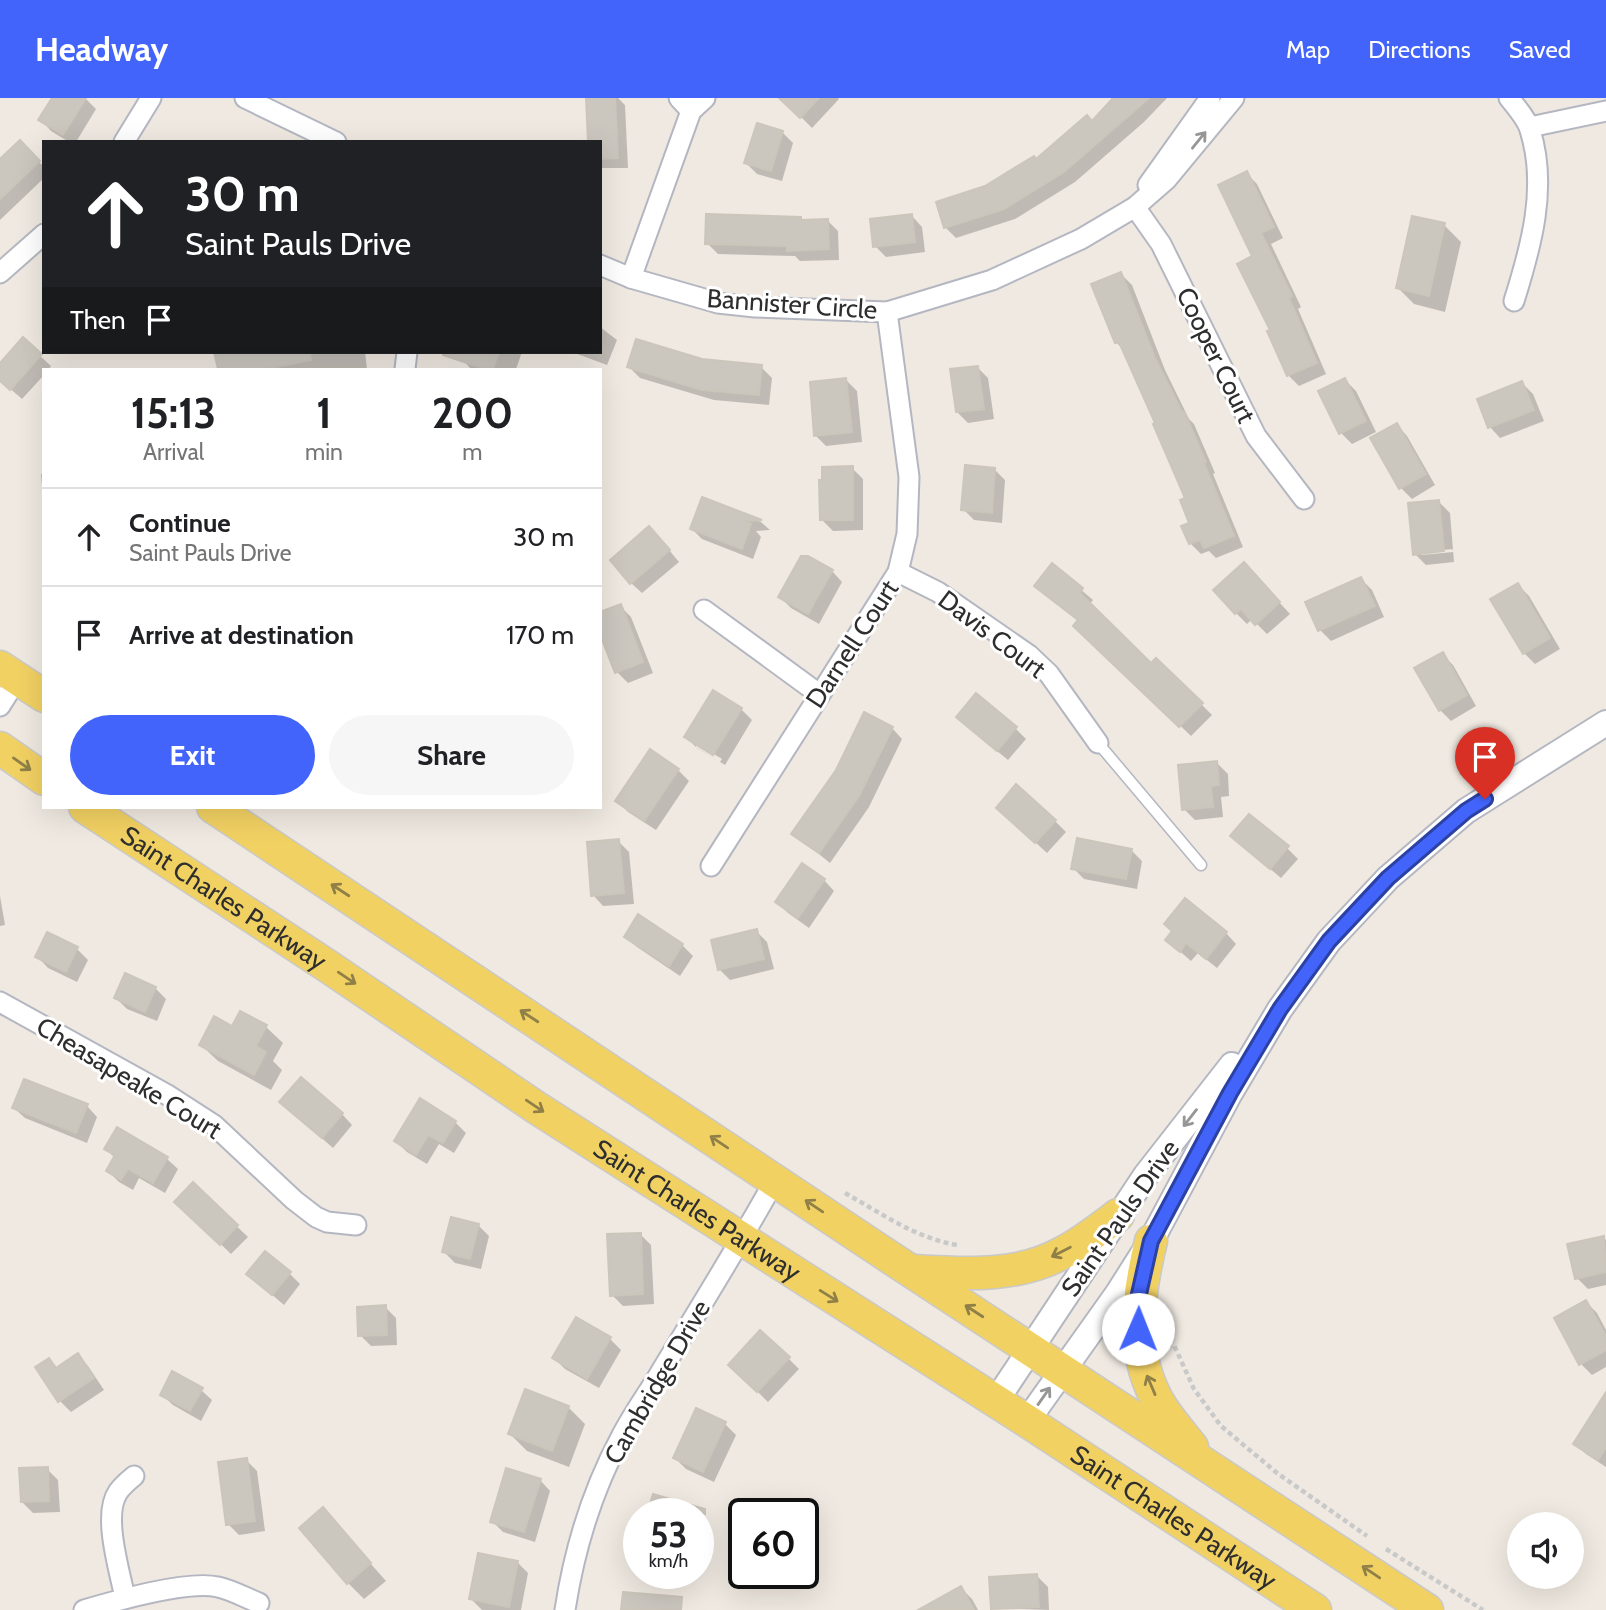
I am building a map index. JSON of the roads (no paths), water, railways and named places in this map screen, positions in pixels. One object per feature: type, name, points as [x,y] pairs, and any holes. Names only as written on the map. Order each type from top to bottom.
[{"type":"main road","points":[[8,673],[42,695]]},
{"type":"main road","points":[[0,748],[42,778]]},
{"type":"main road","name":"Saint Charles Parkway","points":[[88,809],[537,1108],[1027,1421],[1315,1610]]},
{"type":"main road","points":[[216,809],[1427,1610]]},
{"type":"main road","points":[[912,1271],[987,1272],[1029,1267],[1063,1253],[1118,1215]]},
{"type":"main road","points":[[1151,1241],[1139,1294],[1142,1359],[1150,1386],[1162,1408],[1203,1462]]},
{"type":"street","points":[[125,140],[151,98]]},
{"type":"street","points":[[244,98],[332,140]]},
{"type":"street","name":"Bannister Circle","points":[[1135,207],[1165,159],[1210,98]]},
{"type":"street","name":"Bannister Circle","points":[[602,266],[631,278],[718,303],[842,312],[887,312],[992,280],[1081,239],[1135,207],[1167,179],[1234,98]]},
{"type":"street","points":[[1509,98],[1530,127],[1537,174],[1536,210],[1530,249],[1514,301]]},
{"type":"street","points":[[631,278],[692,102]]},
{"type":"street","points":[[1530,127],[1606,111]]},
{"type":"street","name":"Cooper Court","points":[[1135,207],[1161,244],[1256,436],[1304,499]]},
{"type":"street","points":[[0,274],[42,236]]},
{"type":"street","name":"Darnell Court","points":[[710,866],[898,572],[907,534],[909,477],[887,312]]},
{"type":"street","name":"Davis Court","points":[[898,572],[938,592],[1029,655],[1049,674],[1098,743]]},
{"type":"street","points":[[705,610],[819,694]]},
{"type":"street","points":[[0,706],[8,673]]},
{"type":"street","name":"Saint Pauls Drive","points":[[996,1401],[1146,1175],[1280,1009],[1329,941],[1397,869],[1466,811],[1606,723]]},
{"type":"street","name":"Cheasapeake Court","points":[[0,1002],[155,1088],[214,1125],[294,1200],[316,1217],[327,1222],[356,1225]]},
{"type":"street","name":"Saint Pauls Drive","points":[[1027,1421],[1118,1293],[1151,1241],[1230,1093],[1280,1009]]},
{"type":"street","name":"Cambridge Drive","points":[[565,1610],[570,1573],[581,1534],[620,1438],[775,1180]]},
{"type":"street","points":[[125,1598],[115,1545],[112,1508],[117,1493],[134,1476]]},
{"type":"street","points":[[84,1610],[125,1598],[212,1586],[259,1603]]},
{"type":"lane","points":[[1098,743],[1201,865]]}]
